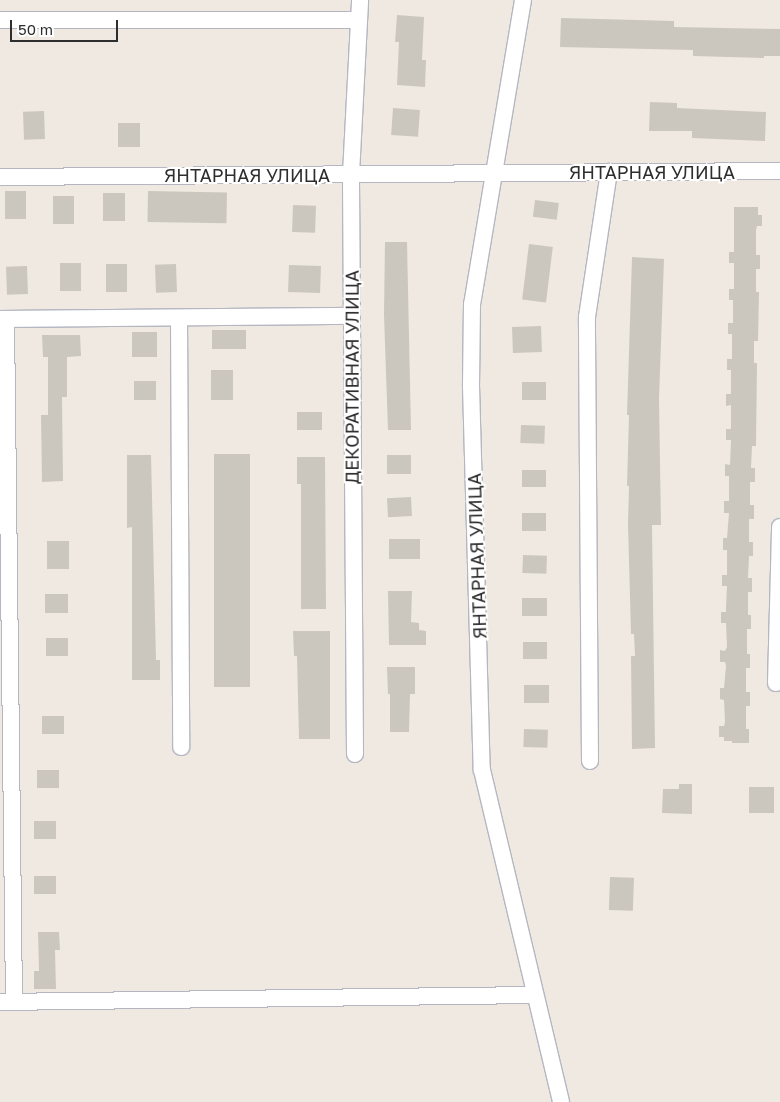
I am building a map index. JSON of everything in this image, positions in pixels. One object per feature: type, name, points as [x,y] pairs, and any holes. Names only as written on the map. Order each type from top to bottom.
[{"type":"street","name":"ДЕКОРАТИВНАЯ УЛИЦА","points":[[355,754],[351,174],[360,0]]},
{"type":"street","points":[[494,173],[523,0]]},
{"type":"street","points":[[0,20],[359,20]]},
{"type":"street","name":"ЯНТАРНАЯ УЛИЦА","points":[[0,177],[780,171]]},
{"type":"street","points":[[590,761],[587,317],[609,172]]},
{"type":"street","name":"ЯНТАРНАЯ УЛИЦА","points":[[494,173],[472,304],[471,386],[482,770],[562,1102]]},
{"type":"street","points":[[352,316],[3,319],[7,1002],[535,995]]},
{"type":"street","points":[[179,318],[181,747]]},
{"type":"street","points":[[776,683],[780,527]]},
{"type":"building","points":[[397,15],[424,17],[422,60],[426,60],[425,87],[397,85],[399,42],[395,42]]},
{"type":"building","points":[[561,18],[674,21],[674,27],[780,29],[780,56],[764,56],[764,58],[693,56],[693,50],[560,47]]},
{"type":"building","points":[[650,102],[677,103],[677,108],[766,112],[765,141],[692,138],[692,131],[649,131]]},
{"type":"building","points":[[393,108],[420,110],[418,137],[391,135]]},
{"type":"building","points":[[44,111],[45,139],[24,140],[23,112]]},
{"type":"building","points":[[118,123],[140,123],[140,147],[118,147]]},
{"type":"building","points":[[5,191],[26,191],[26,219],[5,219]]},
{"type":"building","points":[[148,191],[227,192],[226,223],[147,222]]},
{"type":"building","points":[[103,193],[125,193],[125,221],[103,221]]},
{"type":"building","points":[[53,196],[74,196],[74,224],[53,224]]},
{"type":"building","points":[[535,200],[559,203],[557,220],[533,217]]},
{"type":"building","points":[[293,205],[316,206],[315,233],[292,232]]},
{"type":"building","points":[[734,207],[758,207],[758,215],[762,215],[762,226],[757,226],[756,230],[756,255],[760,255],[760,269],[756,269],[756,292],[759,292],[758,341],[754,341],[754,363],[757,363],[756,446],[752,446],[751,468],[755,468],[755,482],[750,482],[750,505],[754,505],[754,519],[749,519],[749,542],[753,542],[753,556],[749,556],[748,578],[752,578],[752,592],[748,592],[748,615],[751,615],[751,629],[747,629],[747,654],[750,654],[750,668],[746,668],[746,692],[750,692],[750,706],[746,706],[746,729],[749,729],[749,743],[732,743],[732,741],[724,741],[724,737],[719,737],[719,726],[724,726],[725,722],[724,700],[720,699],[720,688],[724,688],[726,666],[725,662],[720,662],[720,650],[725,651],[727,647],[726,623],[721,623],[721,612],[726,612],[727,586],[722,586],[722,575],[727,575],[727,550],[723,550],[723,538],[727,538],[729,513],[724,513],[724,501],[729,501],[729,476],[725,476],[725,464],[730,465],[731,440],[726,440],[726,429],[731,429],[731,405],[726,406],[726,394],[731,394],[731,370],[727,370],[727,359],[732,359],[732,334],[728,334],[728,323],[733,323],[733,300],[729,300],[729,289],[734,289],[734,263],[729,263],[729,252],[734,252]]},
{"type":"building","points":[[385,242],[407,242],[411,430],[388,430],[384,315]]},
{"type":"building","points":[[529,244],[553,247],[546,303],[522,300]]},
{"type":"building","points":[[632,257],[664,259],[659,399],[661,525],[652,525],[655,748],[632,749],[631,656],[635,656],[634,634],[631,634],[628,524],[629,486],[627,486],[629,415],[627,415]]},
{"type":"building","points":[[60,263],[81,263],[81,291],[60,291]]},
{"type":"building","points":[[106,264],[127,264],[127,292],[106,292]]},
{"type":"building","points":[[176,264],[177,292],[156,293],[155,265]]},
{"type":"building","points":[[289,265],[321,266],[320,293],[288,292]]},
{"type":"building","points":[[27,266],[28,294],[7,295],[6,267]]},
{"type":"building","points":[[541,326],[542,352],[513,353],[512,327]]},
{"type":"building","points":[[212,330],[246,330],[246,349],[212,349]]},
{"type":"building","points":[[132,332],[157,332],[157,357],[132,357]]},
{"type":"building","points":[[42,335],[80,335],[81,356],[67,357],[67,397],[62,397],[63,481],[42,482],[41,415],[48,415],[48,357],[43,357]]},
{"type":"building","points":[[211,370],[233,370],[233,400],[211,400]]},
{"type":"building","points":[[134,381],[156,381],[156,400],[134,400]]},
{"type":"building","points":[[522,382],[546,382],[546,400],[522,400]]},
{"type":"building","points":[[297,412],[322,412],[322,430],[297,430]]},
{"type":"building","points":[[521,425],[545,426],[544,444],[520,443]]},
{"type":"building","points":[[214,454],[250,454],[250,687],[214,687]]},
{"type":"building","points":[[127,455],[151,455],[156,660],[160,660],[160,680],[132,680],[132,527],[127,528]]},
{"type":"building","points":[[387,455],[411,455],[411,474],[387,474]]},
{"type":"building","points":[[297,457],[325,457],[326,609],[301,609],[301,484],[297,484]]},
{"type":"building","points":[[522,470],[546,470],[546,487],[522,487]]},
{"type":"building","points":[[411,497],[412,516],[388,517],[387,498]]},
{"type":"building","points":[[522,513],[546,513],[546,531],[522,531]]},
{"type":"building","points":[[389,539],[420,539],[420,559],[389,559]]},
{"type":"building","points":[[47,541],[69,541],[69,569],[47,569]]},
{"type":"building","points":[[523,555],[547,556],[546,574],[522,573]]},
{"type":"building","points":[[388,591],[412,591],[411,622],[419,623],[419,630],[426,631],[426,645],[389,645]]},
{"type":"building","points":[[45,594],[68,594],[68,613],[45,613]]},
{"type":"building","points":[[522,598],[547,598],[547,616],[522,616]]},
{"type":"building","points":[[293,631],[330,631],[330,739],[299,739],[297,656],[294,656]]},
{"type":"building","points":[[46,638],[68,638],[68,656],[46,656]]},
{"type":"building","points":[[523,642],[547,642],[547,659],[523,659]]},
{"type":"building","points":[[387,667],[415,667],[415,694],[410,694],[409,732],[390,732],[390,694],[388,694]]},
{"type":"building","points":[[524,685],[549,685],[549,703],[524,703]]},
{"type":"building","points":[[42,716],[64,716],[64,734],[42,734]]},
{"type":"building","points":[[524,729],[548,730],[547,748],[523,747]]},
{"type":"building","points":[[37,770],[59,770],[59,788],[37,788]]},
{"type":"building","points":[[679,784],[692,784],[692,814],[662,813],[663,789],[679,789]]},
{"type":"building","points":[[749,787],[774,787],[774,813],[749,813]]},
{"type":"building","points":[[34,821],[56,821],[56,839],[34,839]]},
{"type":"building","points":[[34,876],[56,876],[56,894],[34,894]]},
{"type":"building","points":[[610,877],[634,878],[633,911],[609,910]]},
{"type":"building","points":[[38,932],[59,932],[60,950],[55,950],[56,989],[34,989],[34,971],[39,971]]}]
